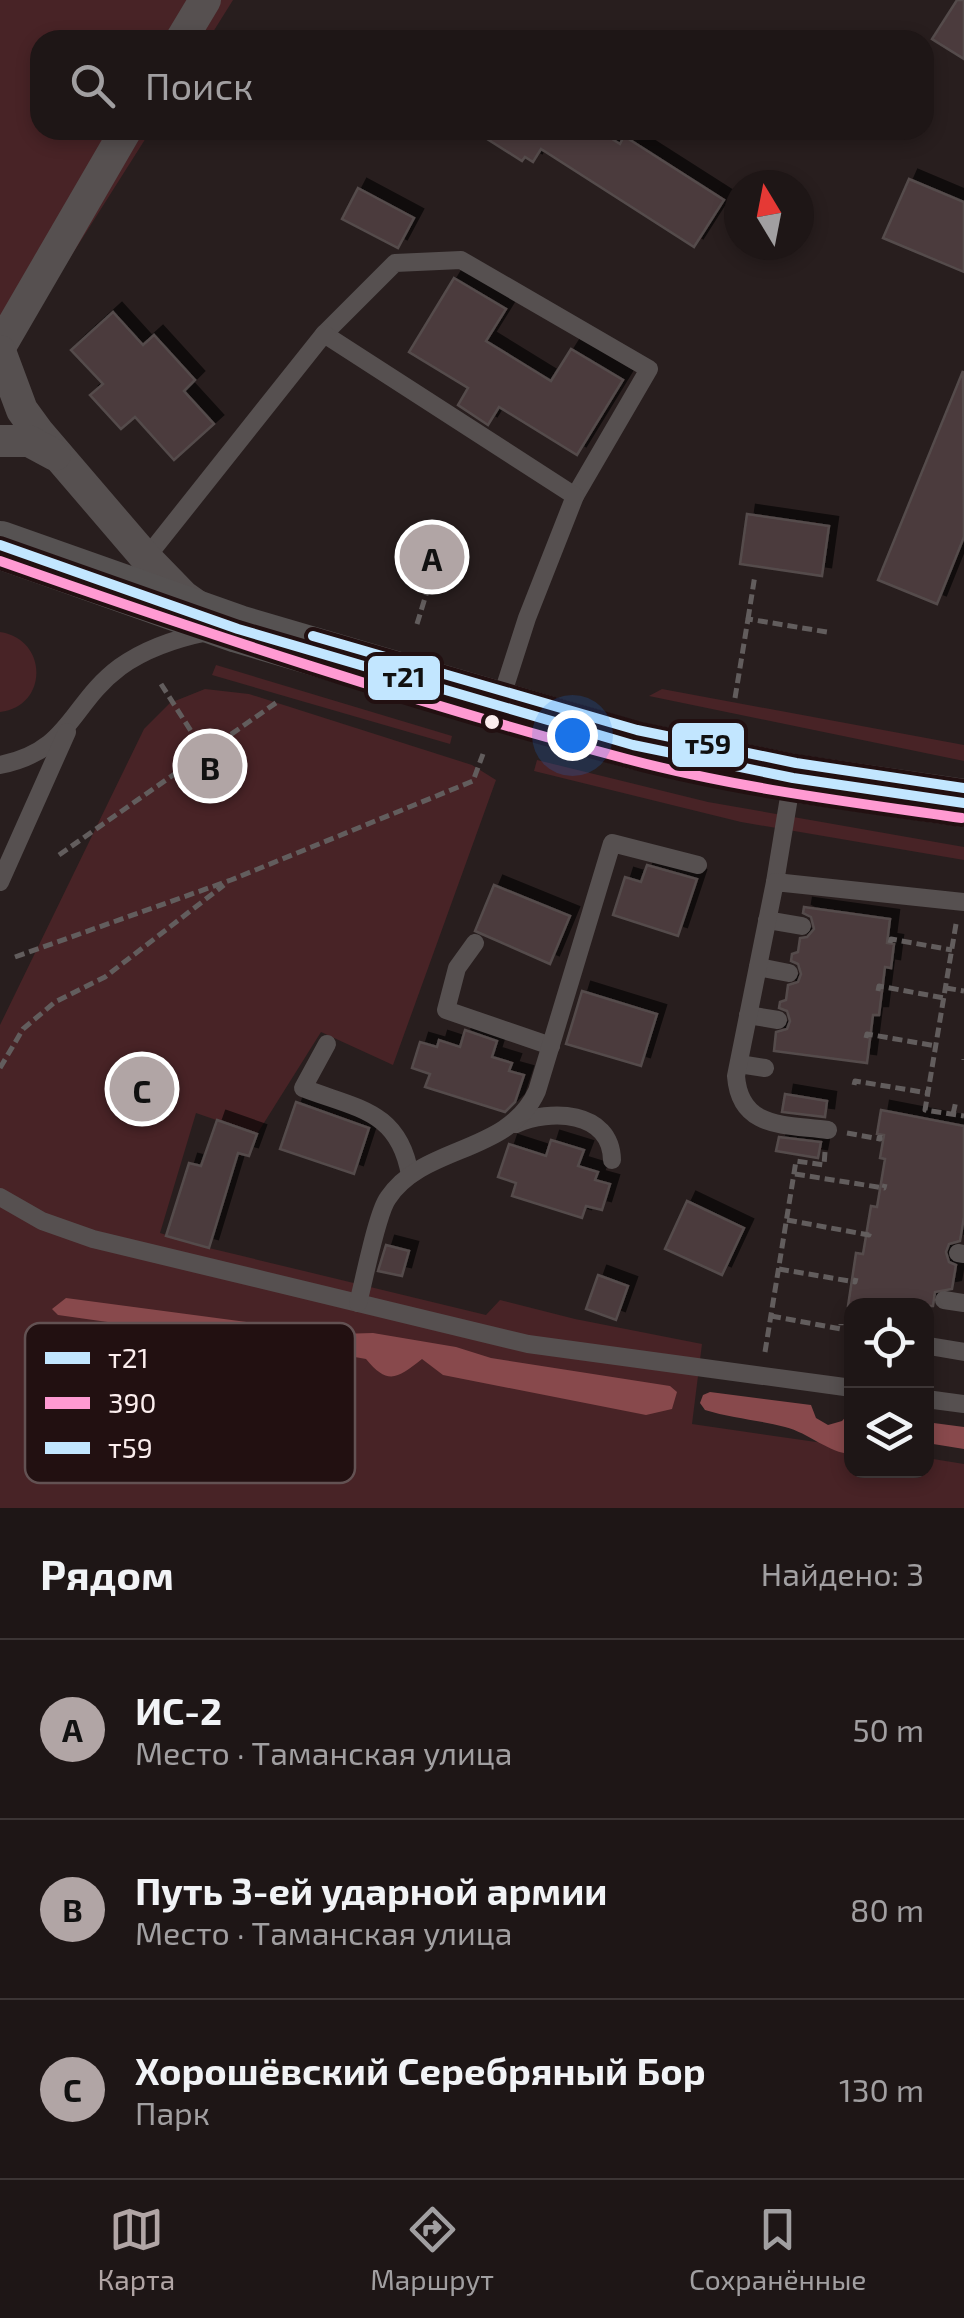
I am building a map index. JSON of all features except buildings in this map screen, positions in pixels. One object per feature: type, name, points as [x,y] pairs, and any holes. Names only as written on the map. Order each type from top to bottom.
[{"type":"street","points":[[187,30],[205,0]]},
{"type":"street","points":[[120,140],[0,349],[22,410],[56,454],[130,571]]},
{"type":"street","points":[[0,441],[29,441],[56,454]]},
{"type":"street","points":[[0,545],[130,571],[238,629],[633,744],[793,778],[964,804]]},
{"type":"lane","points":[[130,571],[188,509],[324,334],[396,263],[460,260],[649,370],[574,496],[498,707]]},
{"type":"lane","points":[[324,334],[574,496]]},
{"type":"lane","points":[[0,765],[46,748],[102,683],[139,656],[190,636],[238,629]]},
{"type":"lane","points":[[0,882],[72,722]]},
{"type":"lane","points":[[793,778],[739,1064],[738,1092],[752,1115],[767,1122],[828,1130]]},
{"type":"lane","points":[[510,1126],[533,1100],[612,844],[698,865]]},
{"type":"lane","points":[[774,882],[962,902]]},
{"type":"lane","points":[[767,920],[802,926]]},
{"type":"lane","points":[[475,943],[458,968],[446,1010],[551,1046]]},
{"type":"lane","points":[[758,967],[790,973]]},
{"type":"lane","points":[[748,1015],[778,1020]]},
{"type":"lane","points":[[326,1044],[302,1088],[388,1124],[402,1140],[410,1175]]},
{"type":"lane","points":[[739,1064],[765,1068]]},
{"type":"lane","points":[[358,1303],[386,1200],[410,1175],[510,1126],[548,1114],[588,1122],[611,1148],[612,1160]]},
{"type":"lane","points":[[0,1197],[42,1221],[93,1239],[528,1344],[844,1387]]},
{"type":"lane","points":[[944,1300],[964,1303]]},
{"type":"lane","points":[[934,1347],[964,1352]]},
{"type":"lane","points":[[934,1400],[964,1404]]},
{"type":"path","points":[[417,624],[433,572]]},
{"type":"path","points":[[735,698],[755,576]]},
{"type":"path","points":[[748,620],[827,632]]},
{"type":"path","points":[[161,684],[204,753]]},
{"type":"path","points":[[58,855],[280,700]]},
{"type":"path","points":[[15,957],[230,880],[472,781],[483,754]]},
{"type":"path","points":[[0,1068],[23,1029],[55,1002],[105,977],[230,880]]},
{"type":"path","points":[[962,902],[925,1110],[964,1116]]},
{"type":"path","points":[[890,944],[891,939],[952,950]]},
{"type":"path","points":[[878,991],[878,986],[944,998]]},
{"type":"path","points":[[946,988],[964,991]]},
{"type":"path","points":[[866,1038],[867,1034],[936,1046]]},
{"type":"path","points":[[931,1075],[940,1076]]},
{"type":"path","points":[[854,1085],[855,1081],[928,1093]]},
{"type":"path","points":[[953,1114],[956,1100]]},
{"type":"path","points":[[761,1374],[796,1161],[824,1165],[828,1130],[880,1139],[880,1134]]},
{"type":"path","points":[[794,1174],[884,1188],[884,1184]]},
{"type":"path","points":[[787,1220],[870,1235],[870,1231]]},
{"type":"path","points":[[779,1269],[855,1282],[856,1278]]},
{"type":"path","points":[[771,1316],[841,1329],[842,1324]]},
{"type":"shaded area","points":[[0,0],[233,0],[214,30],[30,30],[30,140],[145,140],[26,327],[0,319]]},
{"type":"shaded area","points":[[0,632],[16,637],[27,647],[36,672],[27,698],[0,712]]},
{"type":"shaded area","points":[[216,665],[452,736],[450,744],[212,675]]},
{"type":"shaded area","points":[[205,689],[249,694],[472,765],[496,780],[393,1065],[321,1032],[257,1134],[196,1113],[160,1233],[486,1315],[500,1300],[702,1344],[692,1424],[844,1446],[844,1478],[934,1478],[934,1459],[964,1464],[964,1508],[0,1508],[0,1025],[144,729],[170,703]]},
{"type":"shaded area","points":[[662,689],[964,745],[964,761],[649,696]]},
{"type":"shaded area","points":[[537,760],[708,802],[964,847],[964,860],[741,822],[534,771]]},
{"type":"shaded area","points":[[66,1298],[255,1323],[117,1323],[58,1315],[52,1309]]},
{"type":"shaded area","points":[[355,1334],[456,1347],[491,1358],[670,1386],[677,1392],[672,1409],[646,1415],[443,1375],[422,1359],[400,1374],[387,1376],[366,1359],[355,1357]]},
{"type":"shaded area","points":[[710,1392],[811,1405],[816,1418],[828,1425],[844,1419],[844,1452],[785,1427],[705,1410],[700,1403],[703,1395]]},
{"type":"shaded area","points":[[934,1423],[964,1427],[964,1449],[934,1444]]},
{"type":"transit line","name":"т21","points":[[0,545],[238,629],[633,745],[793,778],[964,803]]},
{"type":"transit line","name":"390","points":[[0,561],[312,666],[627,759],[751,786],[962,818]]},
{"type":"transit line","name":"т59","points":[[313,636],[637,730],[796,763],[964,788]]},
{"type":"place","name":"ИС-2","points":[[432,557]]},
{"type":"place","name":"Путь 3-ей ударной армии","points":[[210,766]]},
{"type":"place","name":"Хорошёвский Серебряный Бор","points":[[142,1089]]}]
